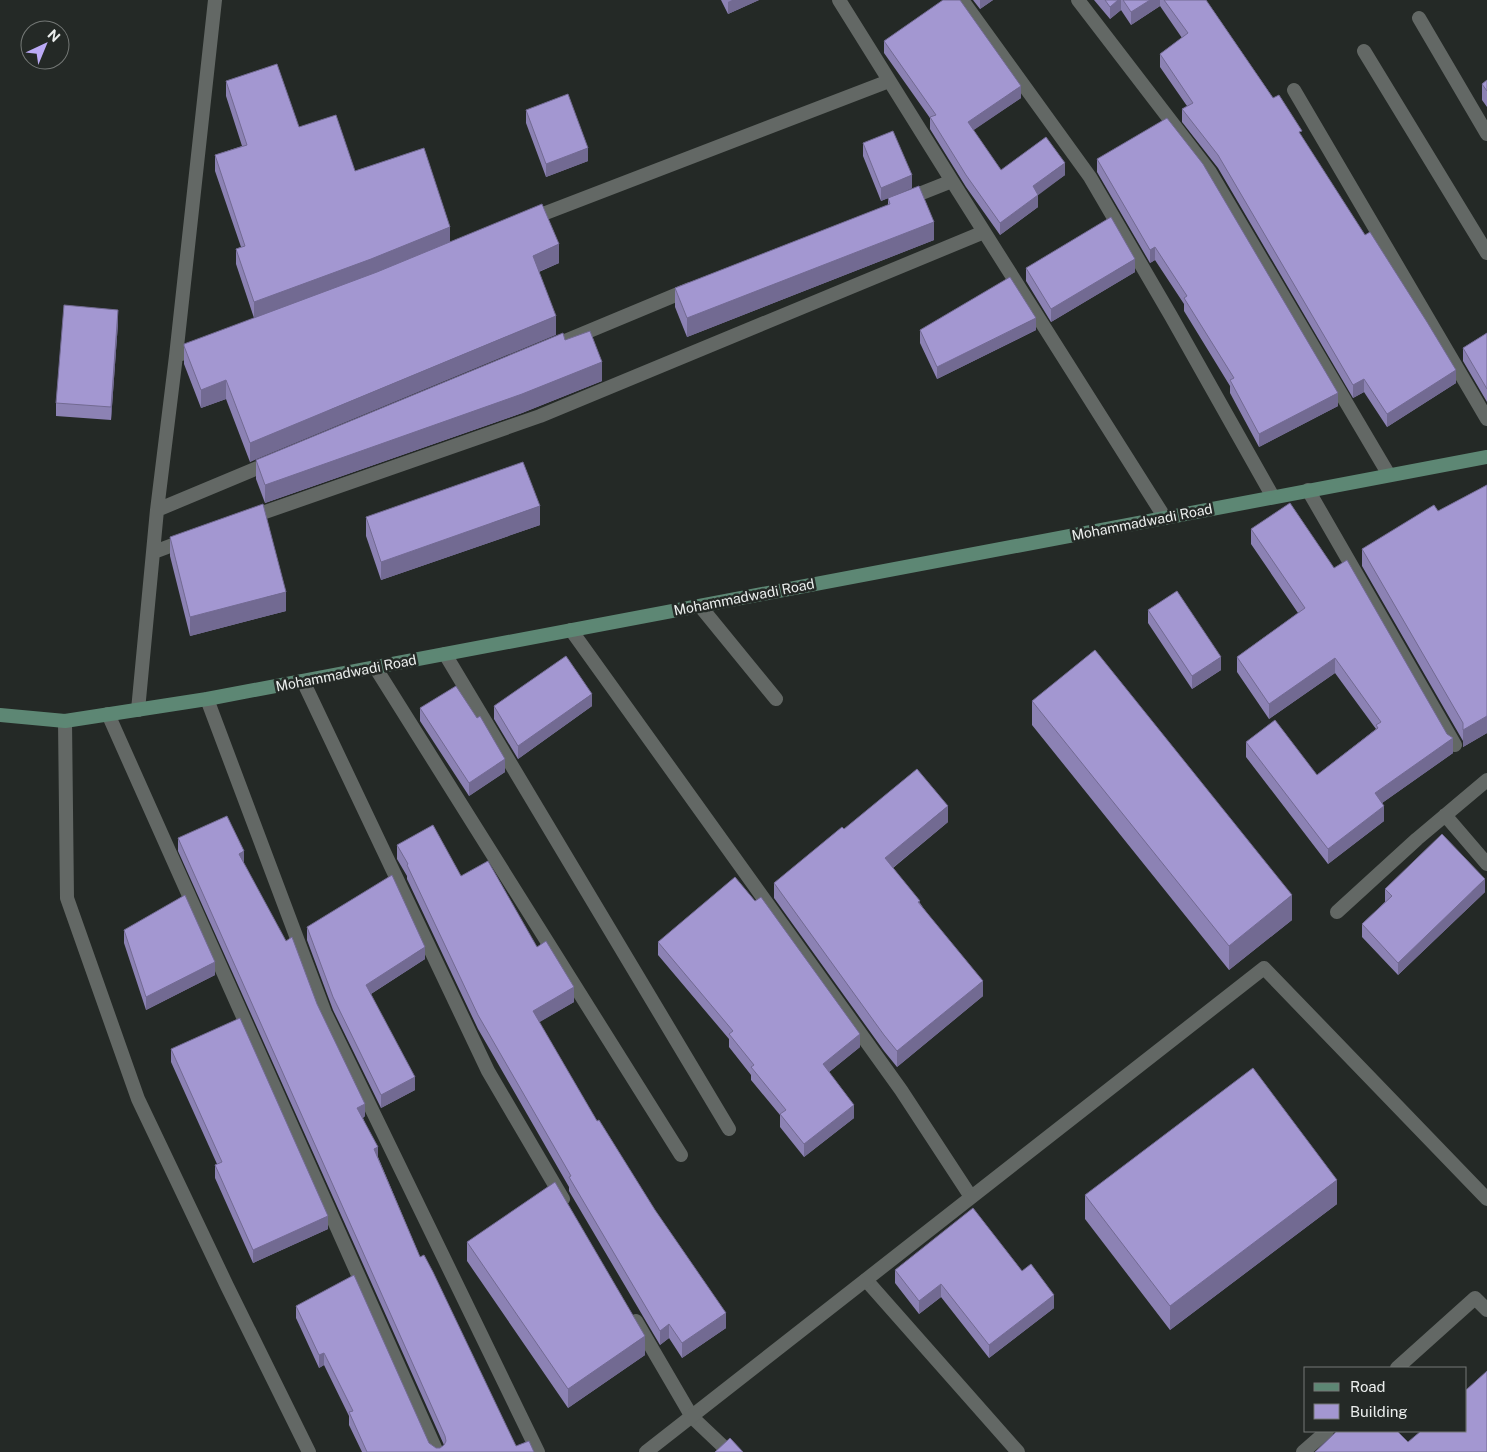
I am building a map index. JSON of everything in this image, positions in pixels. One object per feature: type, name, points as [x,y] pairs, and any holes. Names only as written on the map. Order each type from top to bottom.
[{"type":"main road","name":"Mohammadwadi Road","points":[[0,715],[65,721],[208,699],[1487,457]]},
{"type":"street","points":[[138,710],[157,510],[215,0]]},
{"type":"street","points":[[839,0],[1165,518]]},
{"type":"street","points":[[962,0],[1090,177],[1273,497]]},
{"type":"street","points":[[1078,0],[1210,172],[1389,475]]},
{"type":"street","points":[[1419,18],[1487,134]]},
{"type":"street","points":[[1364,51],[1487,253]]},
{"type":"street","points":[[517,224],[889,81]]},
{"type":"street","points":[[1294,90],[1487,419]]},
{"type":"street","points":[[896,204],[952,181]]},
{"type":"street","points":[[236,523],[540,416],[984,232]]},
{"type":"street","points":[[545,349],[702,284]]},
{"type":"street","points":[[176,356],[212,343]]},
{"type":"street","points":[[157,510],[287,456]]},
{"type":"street","points":[[1308,490],[1455,745]]},
{"type":"street","points":[[154,552],[200,536]]},
{"type":"street","points":[[700,606],[776,699]]},
{"type":"street","points":[[571,630],[901,1090],[971,1197]]},
{"type":"street","points":[[445,654],[729,1129]]},
{"type":"street","points":[[375,667],[681,1155]]},
{"type":"street","points":[[303,680],[488,1071],[568,1206]]},
{"type":"street","points":[[208,699],[325,1013],[538,1452]]},
{"type":"street","points":[[108,714],[437,1452]]},
{"type":"street","points":[[65,721],[67,898],[138,1100],[309,1452]]},
{"type":"street","points":[[1337,912],[1487,780]]},
{"type":"street","points":[[1445,815],[1487,864]]},
{"type":"street","points":[[646,1452],[1264,968],[1487,1199]]},
{"type":"street","points":[[866,1280],[1018,1452]]},
{"type":"street","points":[[1398,1367],[1475,1298],[1487,1310]]},
{"type":"street","points":[[628,1307],[692,1417],[729,1452]]},
{"type":"street","points":[[1303,1452],[1326,1432]]},
{"type":"building","points":[[943,0],[960,0],[1021,86],[968,122],[1001,170],[1046,137],[1065,163],[1033,186],[1038,195],[1000,223],[966,175],[930,117],[936,115],[884,41]]},
{"type":"building","points":[[1105,0],[1118,0],[1110,7]]},
{"type":"building","points":[[1123,0],[1150,0],[1131,12]]},
{"type":"building","points":[[1164,0],[1206,0],[1273,98],[1279,95],[1302,131],[1299,132],[1365,235],[1370,232],[1456,370],[1387,414],[1364,379],[1353,385],[1218,155],[1182,109],[1193,103],[1160,54],[1188,33]]},
{"type":"building","points":[[277,64],[299,127],[336,115],[355,171],[424,148],[450,227],[371,259],[254,302],[236,249],[245,246],[215,155],[247,145],[226,81]]},
{"type":"building","points":[[1487,80],[1487,91],[1482,84]]},
{"type":"building","points":[[568,94],[588,148],[546,164],[526,110]]},
{"type":"building","points":[[1167,118],[1203,164],[1338,393],[1259,434],[1230,380],[1234,378],[1184,298],[1187,296],[1155,247],[1150,250],[1097,159]]},
{"type":"building","points":[[893,131],[912,175],[881,188],[863,143]]},
{"type":"building","points":[[919,186],[934,222],[687,318],[675,288],[890,204],[888,198]]},
{"type":"building","points":[[542,204],[559,244],[533,256],[556,316],[250,443],[226,380],[201,390],[184,344],[377,272]]},
{"type":"building","points":[[1111,217],[1135,259],[1051,309],[1026,268]]},
{"type":"building","points":[[1010,277],[1036,318],[937,367],[920,330]]},
{"type":"building","points":[[64,305],[118,310],[111,407],[56,403]]},
{"type":"building","points":[[590,331],[602,362],[522,394],[265,485],[256,460],[563,333],[565,340]]},
{"type":"building","points":[[1487,333],[1487,389],[1463,348]]},
{"type":"building","points":[[523,462],[540,506],[381,562],[366,517]]},
{"type":"building","points":[[1487,485],[1487,716],[1463,730],[1463,723],[1362,549],[1434,505],[1438,511]]},
{"type":"building","points":[[1290,503],[1334,568],[1347,560],[1447,734],[1453,738],[1375,793],[1384,806],[1328,849],[1246,742],[1275,720],[1317,775],[1378,728],[1376,725],[1381,722],[1335,658],[1269,704],[1237,657],[1305,608],[1251,529]]},
{"type":"building","points":[[263,504],[286,592],[190,617],[170,537]]},
{"type":"building","points":[[1177,591],[1221,657],[1192,676],[1148,610]]},
{"type":"building","points":[[1095,650],[1292,895],[1229,946],[1032,701]]},
{"type":"building","points":[[566,656],[592,694],[518,746],[494,706]]},
{"type":"building","points":[[456,686],[477,718],[480,716],[505,759],[469,783],[420,708]]},
{"type":"building","points":[[917,769],[948,806],[885,858],[920,901],[918,902],[983,981],[897,1051],[774,883]]},
{"type":"building","points":[[227,816],[244,851],[239,854],[286,941],[292,937],[317,1004],[365,1104],[357,1108],[378,1147],[374,1149],[420,1257],[424,1255],[433,1272],[516,1446],[529,1441],[534,1452],[367,1452],[349,1412],[353,1411],[324,1353],[319,1355],[296,1306],[354,1275],[429,1443],[436,1448],[444,1445],[446,1441],[445,1436],[178,838]]},
{"type":"building","points":[[433,825],[461,876],[488,861],[537,947],[546,941],[574,987],[533,1011],[597,1121],[599,1120],[655,1210],[726,1313],[682,1343],[669,1324],[660,1331],[569,1177],[571,1176],[478,1015],[408,864],[397,845]]},
{"type":"building","points":[[1442,834],[1485,879],[1398,963],[1362,924],[1392,896],[1385,889]]},
{"type":"building","points":[[392,875],[425,947],[366,985],[415,1077],[381,1095],[333,997],[307,927]]},
{"type":"building","points":[[735,877],[755,901],[761,897],[860,1034],[823,1064],[854,1105],[804,1144],[780,1114],[786,1110],[751,1067],[754,1065],[729,1034],[733,1031],[658,942]]},
{"type":"building","points":[[185,895],[215,962],[146,997],[124,930]]},
{"type":"building","points":[[240,1018],[328,1216],[253,1250],[215,1165],[222,1162],[171,1049]]},
{"type":"building","points":[[1253,1068],[1337,1180],[1170,1306],[1085,1195]]},
{"type":"building","points":[[555,1182],[645,1336],[568,1389],[467,1242]]},
{"type":"building","points":[[973,1208],[1022,1271],[1031,1264],[1054,1295],[989,1345],[941,1284],[919,1301],[895,1270]]},
{"type":"building","points":[[1487,1371],[1487,1452],[1315,1452],[1336,1432],[1398,1432],[1408,1442],[1420,1432],[1467,1432],[1467,1389]]},
{"type":"building","points":[[730,1438],[743,1452],[715,1452]]}]
